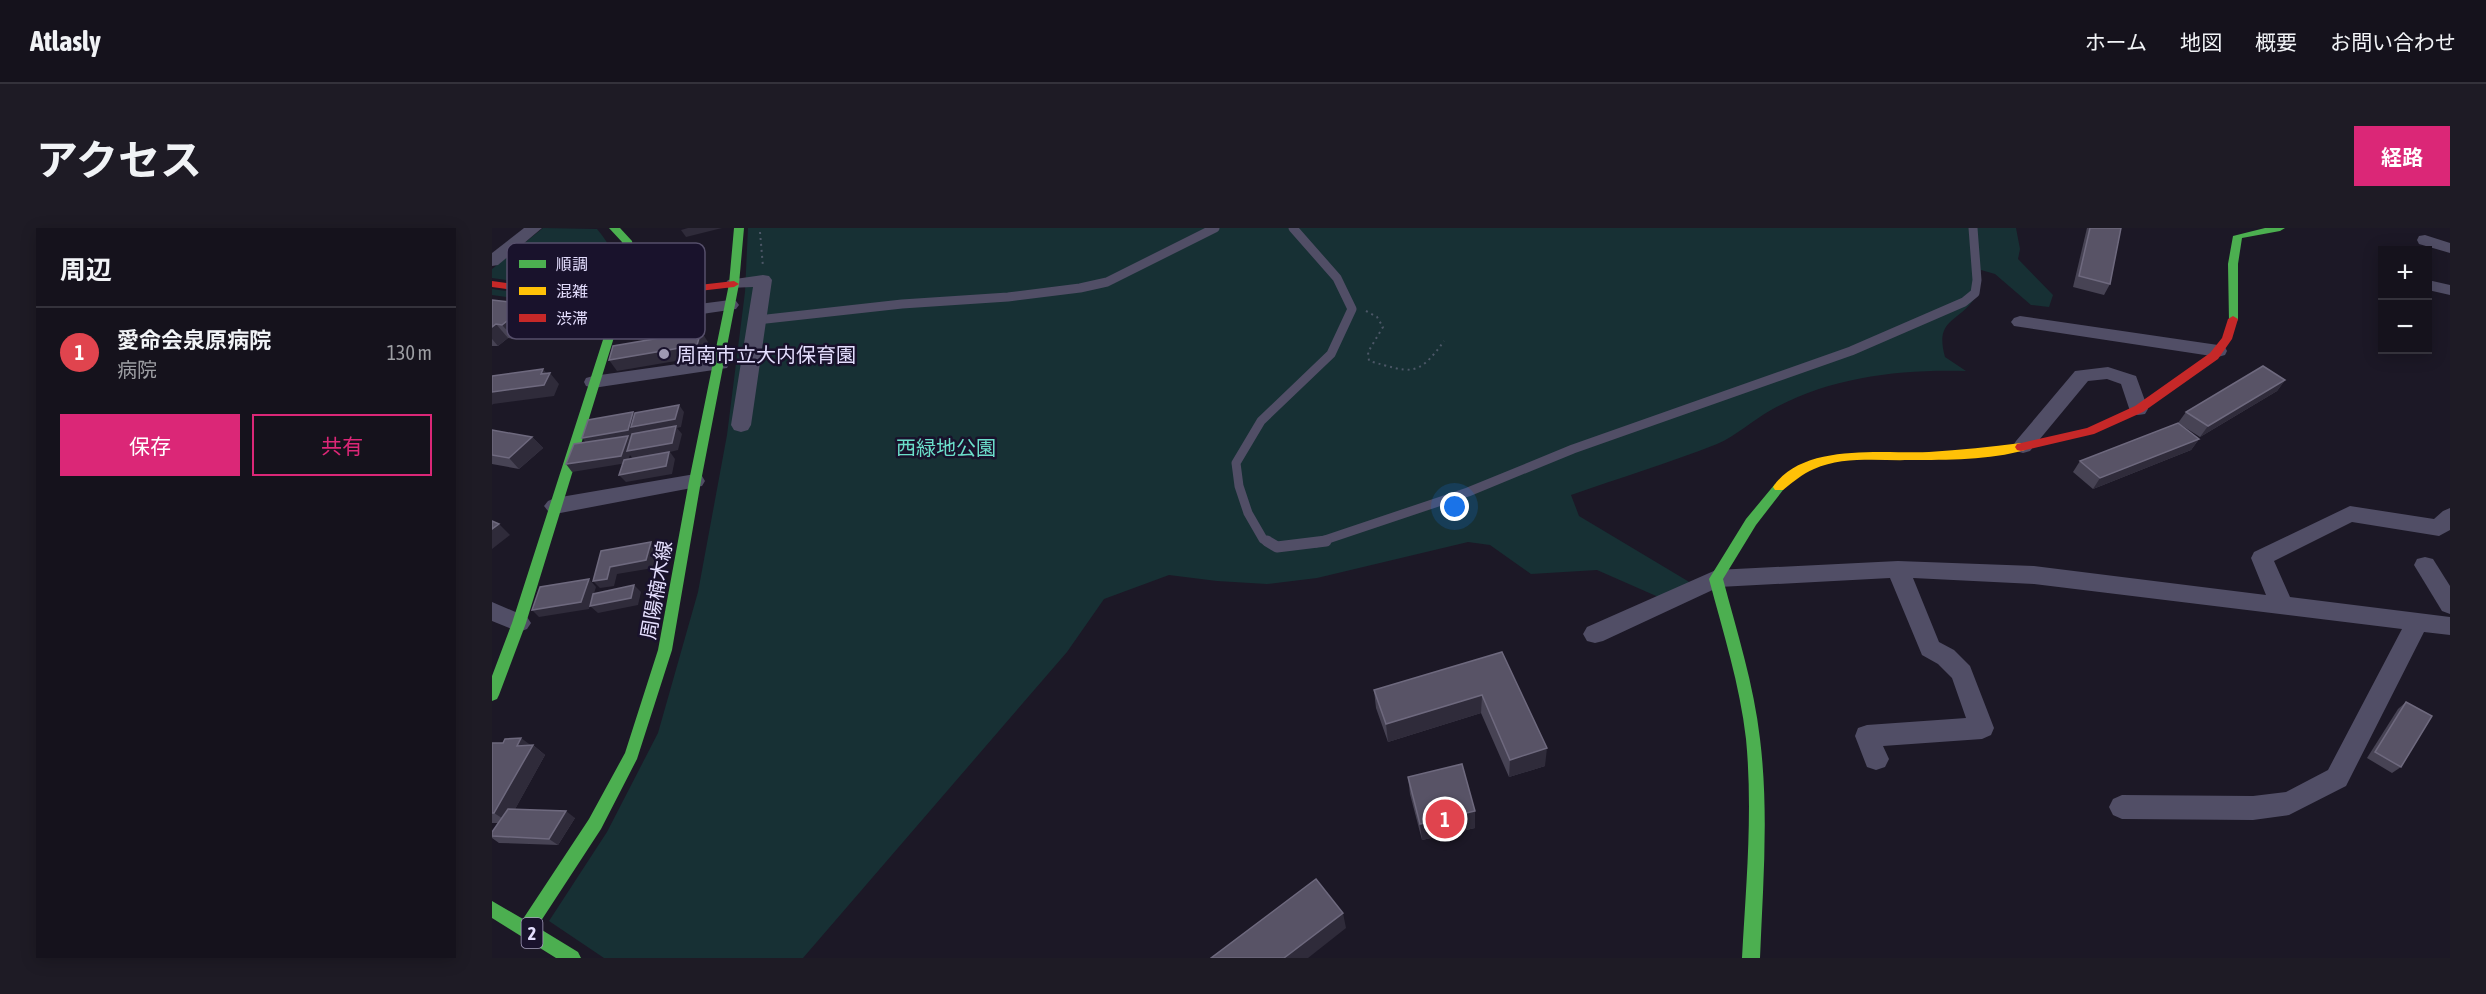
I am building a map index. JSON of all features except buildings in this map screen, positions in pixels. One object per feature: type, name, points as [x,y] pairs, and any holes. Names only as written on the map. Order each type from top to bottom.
[{"type":"main road","points":[[614,228],[627,243]]},
{"type":"main road","name":"周陽楠木線","points":[[526,929],[595,824],[632,754],[665,650],[695,481],[720,364],[734,284],[739,228]]},
{"type":"main road","points":[[1751,958],[1756,804],[1753,739],[1743,680],[1716,579],[1724,563],[1778,484],[1794,472],[1812,464],[1841,460],[1939,455],[2023,446],[2068,436],[2138,409],[2218,351],[2227,340],[2233,313],[2234,244],[2238,236],[2280,228]]},
{"type":"main road","points":[[492,284],[507,286]]},
{"type":"main road","points":[[705,287],[734,284]]},
{"type":"main road","points":[[492,695],[519,623],[608,339]]},
{"type":"main road","name":"2","points":[[492,909],[572,958]]},
{"type":"street","points":[[515,243],[534,228]]},
{"type":"street","points":[[2425,240],[2450,248]]},
{"type":"street","points":[[492,261],[507,249]]},
{"type":"street","points":[[734,284],[763,281],[741,425]]},
{"type":"street","points":[[2432,286],[2450,290]]},
{"type":"street","points":[[705,308],[730,305]]},
{"type":"street","points":[[2020,322],[2218,351]]},
{"type":"street","points":[[593,382],[720,364]]},
{"type":"street","points":[[2023,446],[2082,375],[2108,373],[2129,380],[2138,409]]},
{"type":"street","points":[[555,506],[695,481]]},
{"type":"street","points":[[2283,607],[2262,558],[2350,514],[2439,528],[2450,516]]},
{"type":"street","points":[[2426,565],[2450,605]]},
{"type":"street","points":[[1876,759],[1867,736],[1982,728],[1962,673],[1946,657],[1930,648],[1898,569]]},
{"type":"street","points":[[1595,634],[1716,579],[1898,569],[2034,575],[2450,626]]},
{"type":"street","points":[[492,611],[519,623]]},
{"type":"street","points":[[2122,807],[2253,808],[2289,803],[2337,778],[2417,622]]},
{"type":"lane","points":[[757,320],[881,306],[1008,297],[1080,288],[1107,282],[1215,228]]},
{"type":"lane","points":[[1293,228],[1336,278],[1352,309],[1331,354],[1261,420],[1236,463],[1239,486],[1248,513],[1263,539],[1277,547],[1324,542],[1468,492],[1574,449],[1851,351],[1964,302],[1975,293],[1977,280],[1973,228]]},
{"type":"path","points":[[760,228],[763,281]]},
{"type":"path","points":[[1352,309],[1368,312],[1382,321],[1383,327],[1368,352],[1369,361],[1414,371],[1423,368],[1444,341]]},
{"type":"green space","points":[[543,228],[597,229],[608,243],[524,243]]},
{"type":"green space","name":"西緑地公園","points":[[748,228],[2016,228],[2020,249],[2018,259],[2053,295],[2049,307],[2031,305],[1995,274],[1981,270],[1980,287],[1975,299],[1948,324],[1943,336],[1945,357],[1966,371],[1916,372],[1866,377],[1817,390],[1771,410],[1717,444],[1571,495],[1579,516],[1691,583],[1663,599],[1597,570],[1531,574],[1490,545],[1468,542],[1317,578],[1267,584],[1169,575],[1104,599],[1067,652],[803,958],[604,958],[549,921],[607,832],[658,733],[698,592],[727,435],[745,292]]},
{"type":"green space","points":[[507,257],[507,280],[492,278],[492,269]]},
{"type":"green space","points":[[492,289],[507,291],[507,297],[492,295]]},
{"type":"traffic: fast","points":[[614,228],[627,243]]},
{"type":"traffic: fast","points":[[526,929],[595,824],[632,754],[665,650],[695,481],[734,284],[739,228]]},
{"type":"traffic: fast","points":[[2233,319],[2233,264],[2238,236],[2280,228]]},
{"type":"traffic: fast","points":[[492,695],[519,623],[608,339]]},
{"type":"traffic: fast","points":[[1751,958],[1757,821],[1753,739],[1742,678],[1716,579],[1751,522],[1779,487]]},
{"type":"traffic: fast","points":[[492,909],[572,958]]},
{"type":"traffic: slow","points":[[1779,487],[1793,474],[1829,460],[1869,456],[1928,456],[2021,447]]},
{"type":"traffic: jam","points":[[492,284],[507,286]]},
{"type":"traffic: jam","points":[[705,287],[734,284]]},
{"type":"traffic: jam","points":[[2021,447],[2090,431],[2139,409],[2214,356],[2227,339],[2233,319]]},
{"type":"place","name":"周南市立大内保育園","points":[[664,354]]},
{"type":"place","name":"愛命会泉原病院","points":[[1445,819]]}]
